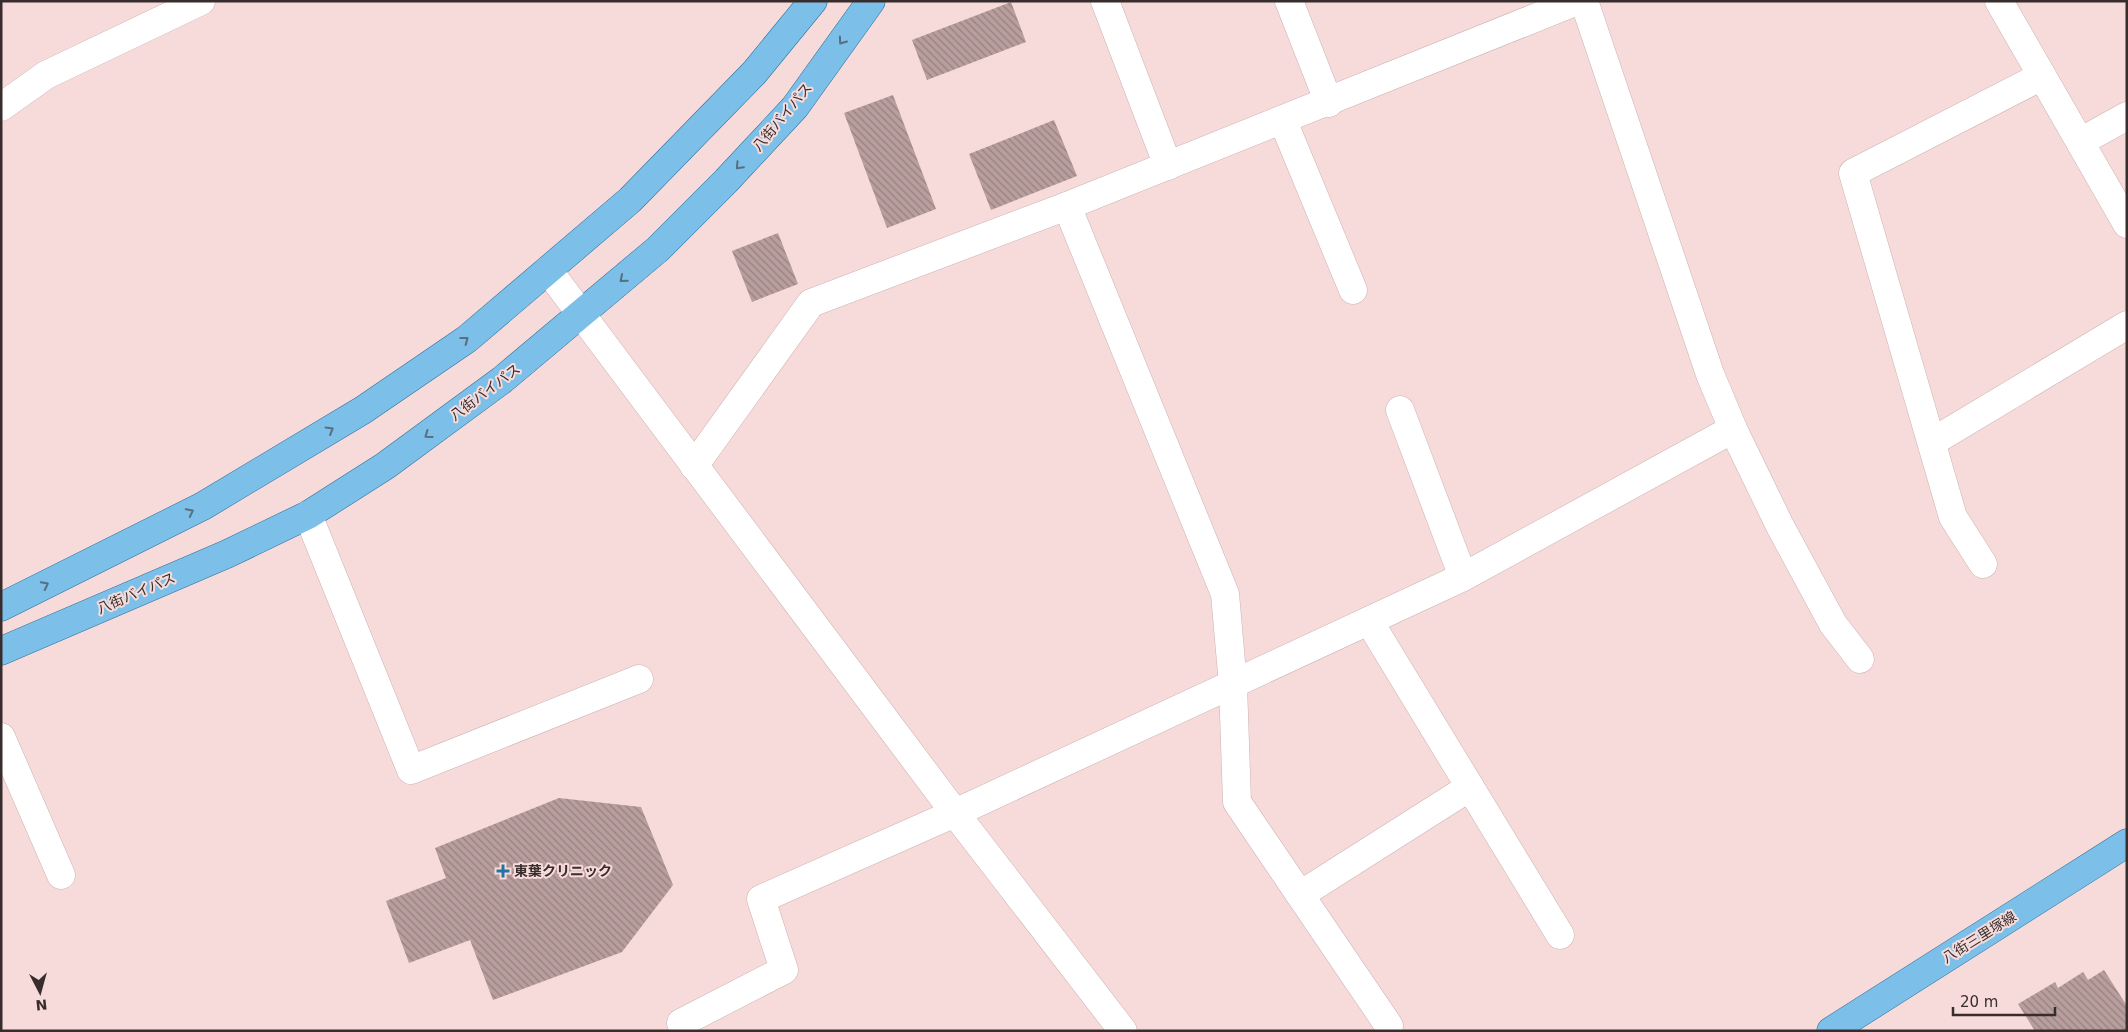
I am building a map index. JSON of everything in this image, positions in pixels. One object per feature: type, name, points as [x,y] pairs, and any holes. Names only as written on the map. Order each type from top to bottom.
[{"type":"main road","points":[[1,607],[203,506],[363,410],[467,339],[630,200],[754,73],[812,1]]},
{"type":"main road","name":"八街バイパス","points":[[1,650],[227,554],[308,515],[393,461],[502,380],[658,250],[794,107],[871,1]]},
{"type":"main road","name":"八街三里塚線","points":[[1831,1031],[2127,843]]},
{"type":"street","points":[[1,107],[46,75],[201,1]]},
{"type":"street","points":[[1105,1],[1168,166]]},
{"type":"street","points":[[1288,1],[1329,103]]},
{"type":"street","points":[[694,466],[811,303],[1067,206],[1329,103],[1577,1]]},
{"type":"street","points":[[1584,1],[1710,374],[1733,429],[1780,526],[1833,624],[1860,659]]},
{"type":"street","points":[[1999,1],[2127,224]]},
{"type":"street","points":[[1983,564],[1953,516],[1853,173],[2042,76]]},
{"type":"street","points":[[2080,142],[2127,116]]},
{"type":"street","points":[[1283,121],[1353,290]]},
{"type":"street","points":[[1067,206],[1225,594],[1233,685],[1236,802],[1389,1026]]},
{"type":"street","points":[[548,270],[955,813],[1123,1031]]},
{"type":"street","points":[[1932,442],[2127,325]]},
{"type":"street","points":[[1400,410],[1463,577]]},
{"type":"street","points":[[685,1031],[681,1023],[784,970],[761,899],[955,813],[1463,577],[1733,429]]},
{"type":"street","points":[[308,515],[411,770],[639,679]]},
{"type":"street","points":[[1369,621],[1560,935]]},
{"type":"street","points":[[1,737],[61,875]]},
{"type":"street","points":[[1300,895],[1470,787]]},
{"type":"building","points":[[1011,2],[1026,42],[927,80],[912,40]]},
{"type":"building","points":[[893,95],[936,209],[887,228],[844,113]]},
{"type":"building","points":[[1054,120],[1077,176],[991,210],[969,154]]},
{"type":"building","points":[[778,233],[798,284],[752,302],[732,251]]},
{"type":"building","points":[[559,798],[641,807],[673,885],[622,952],[493,1000],[470,940],[409,963],[386,901],[446,878],[435,848]]},
{"type":"building","points":[[2104,970],[2127,1006],[2127,1031],[2035,1031],[2018,1004],[2055,982],[2058,988],[2083,972],[2088,980]]},
{"type":"place","name":"東葉クリニック","points":[[503,871]]}]
